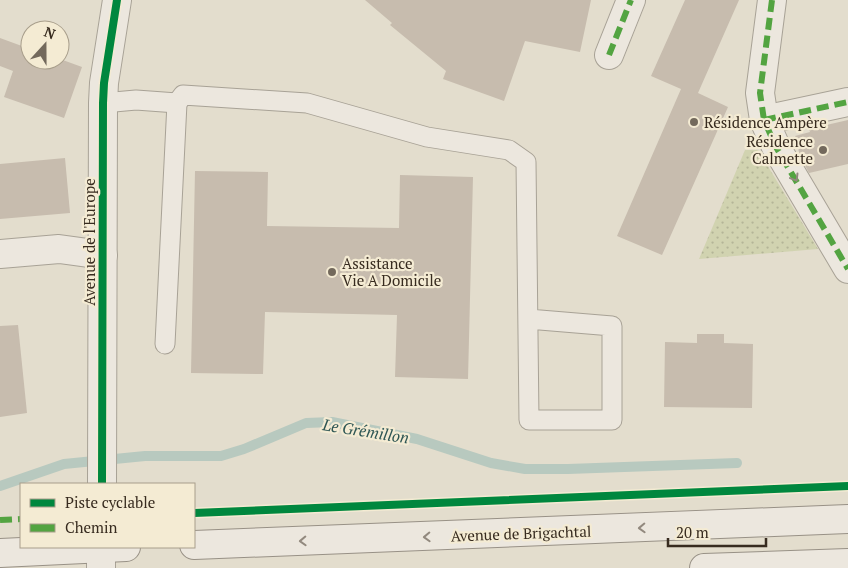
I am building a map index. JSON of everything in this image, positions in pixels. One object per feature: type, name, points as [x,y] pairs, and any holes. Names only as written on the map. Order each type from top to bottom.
[{"type":"street","name":"Avenue de l'Europe","points":[[102,483],[103,103],[104,83],[117,0]]},
{"type":"street","points":[[608,55],[631,0]]},
{"type":"street","points":[[772,0],[760,93],[764,120],[776,147],[839,238],[848,269]]},
{"type":"street","points":[[764,120],[848,102]]},
{"type":"street","points":[[0,254],[59,249],[103,255]]},
{"type":"street","name":"Avenue de Brigachtal","points":[[195,545],[848,519]]},
{"type":"street","points":[[0,552],[107,552]]},
{"type":"street","points":[[704,568],[848,563]]},
{"type":"lane","points":[[165,344],[177,104],[183,95],[308,103],[428,137],[509,150],[526,162],[529,420],[612,420],[612,326],[528,319]]},
{"type":"lane","points":[[103,103],[136,100],[177,104]]},
{"type":"green space","points":[[745,150],[758,150],[818,249],[699,259]]},
{"type":"building","points":[[365,0],[591,0],[580,52],[525,41],[504,101],[443,79],[446,71],[390,25],[392,23]]},
{"type":"building","name":"Résidence Ampère","points":[[685,0],[739,0],[698,93],[728,107],[662,255],[617,236],[681,89],[651,76]]},
{"type":"building","points":[[0,38],[20,45],[20,70],[70,70],[70,63],[82,67],[64,118],[4,97],[13,71],[0,66]]},
{"type":"building","name":"Résidence Calmette","points":[[848,120],[848,164],[809,173],[800,156],[795,136],[810,132],[809,129]]},
{"type":"building","points":[[65,158],[70,213],[0,219],[0,164]]},
{"type":"building","points":[[195,171],[268,172],[267,226],[399,228],[400,175],[473,177],[468,379],[395,377],[397,315],[265,312],[263,374],[191,373]]},
{"type":"building","points":[[18,325],[27,413],[0,417],[0,326]]},
{"type":"building","points":[[697,334],[724,334],[724,343],[753,344],[752,408],[664,407],[665,342],[697,343]]},
{"type":"waterway","name":"Le Grémillon","points":[[0,486],[64,464],[145,456],[221,456],[244,449],[306,423],[332,422],[417,439],[491,463],[525,469],[737,463]]},
{"type":"marked path","points":[[609,55],[631,0]]},
{"type":"marked path","points":[[772,0],[760,93],[764,120],[776,147],[848,269]]},
{"type":"marked path","points":[[764,120],[848,102]]},
{"type":"marked path","points":[[0,520],[20,519]]},
{"type":"cycle path","points":[[102,483],[103,103],[104,83],[117,0]]},
{"type":"cycle path","points":[[195,513],[848,486]]},
{"type":"place","name":"Résidence Ampère","points":[[694,122]]},
{"type":"place","name":"Résidence Calmette","points":[[823,150]]},
{"type":"place","name":"Assistance Vie A Domicile","points":[[332,272]]}]
